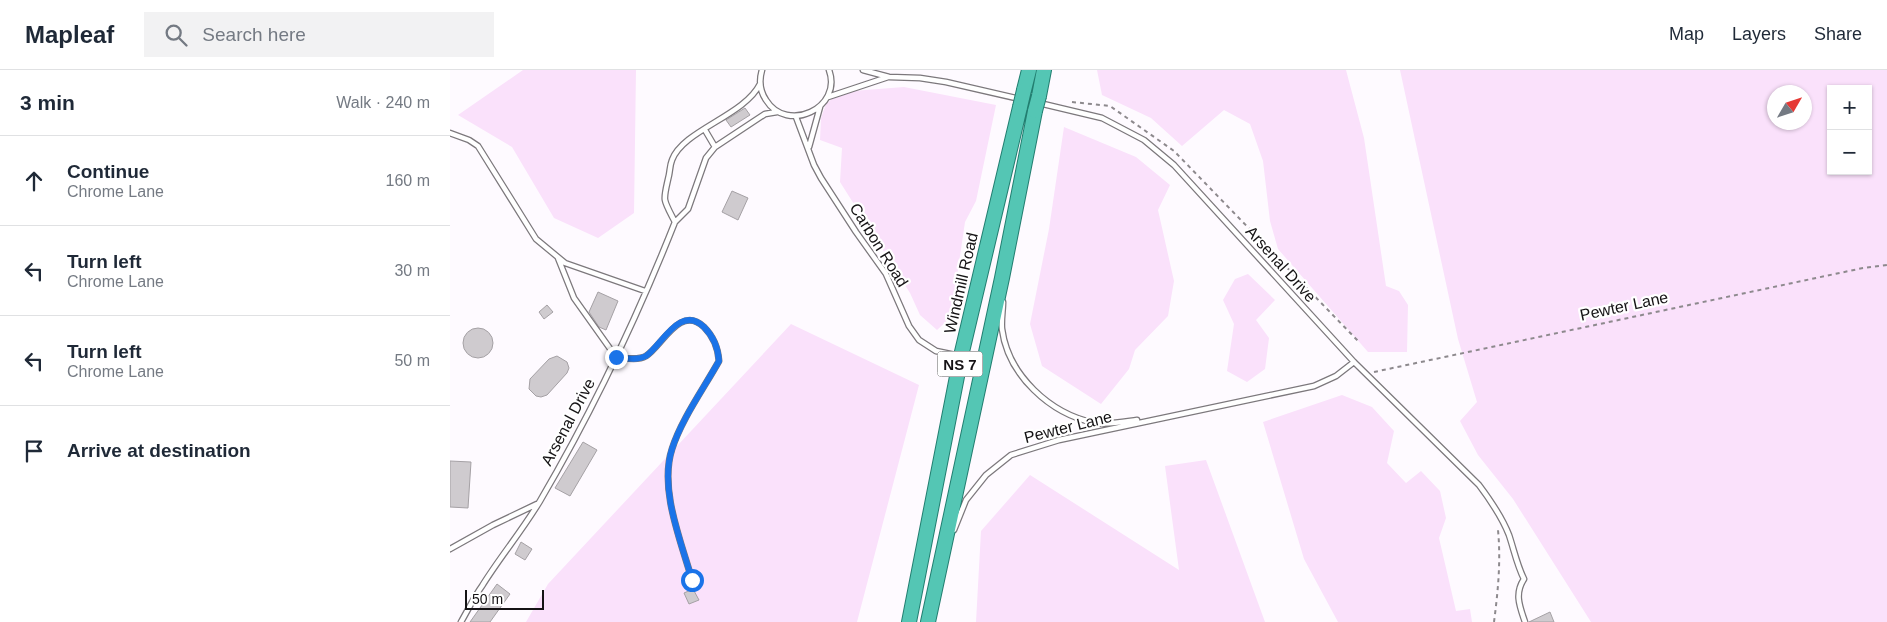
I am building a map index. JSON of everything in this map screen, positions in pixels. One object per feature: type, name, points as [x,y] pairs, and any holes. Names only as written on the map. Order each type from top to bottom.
[{"type":"highway","name":"Windmill Road","points":[[930,622],[1016,209],[1030,101],[1029,70]]},
{"type":"highway","name":"Windmill Road","points":[[909,622],[962,356],[1030,101],[1044,70]]},
{"type":"lane","points":[[674,222],[664,203],[672,159],[688,140],[751,98],[760,84],[762,70]]},
{"type":"lane","points":[[760,84],[765,100],[777,112],[788,116],[811,114],[828,97],[830,87],[828,70]]},
{"type":"lane","name":"Arsenal Drive","points":[[863,70],[889,77],[920,78],[946,82],[1102,118],[1144,140],[1174,165],[1354,362],[1480,485],[1496,508],[1508,534],[1516,562],[1524,579],[1518,587],[1518,601],[1524,622]]},
{"type":"lane","name":"Arsenal Drive","points":[[828,97],[889,77]]},
{"type":"lane","points":[[809,149],[820,107]]},
{"type":"lane","name":"Arsenal Drive","points":[[461,622],[482,586],[538,503],[576,436],[616,357],[660,259],[674,222],[688,209],[706,158],[715,147],[765,114],[777,112]]},
{"type":"lane","name":"Carbon Road","points":[[796,116],[814,165],[856,232],[886,274],[909,326],[919,340],[936,351],[962,356]]},
{"type":"lane","points":[[705,130],[715,147]]},
{"type":"lane","points":[[450,133],[470,140],[478,146],[536,239],[558,258],[565,263],[645,291]]},
{"type":"lane","name":"Pewter Lane","points":[[1016,209],[1003,299],[1002,328],[1008,350],[1020,374],[1050,404],[1095,423],[1114,424],[1171,417]]},
{"type":"lane","points":[[558,258],[574,298],[616,357],[638,359],[646,356],[675,326],[682,322],[693,321],[701,324],[715,340],[719,361],[678,433],[672,450],[669,469],[670,505],[692,580]]},
{"type":"lane","name":"Pewter Lane","points":[[930,622],[951,539],[966,500],[986,475],[1011,455],[1058,440],[1314,386],[1336,376],[1354,362]]},
{"type":"lane","points":[[450,549],[538,503]]},
{"type":"path","points":[[1070,102],[1110,106],[1174,151],[1359,342]]},
{"type":"path","name":"Pewter Lane","points":[[1367,373],[1863,268],[1887,265]]},
{"type":"path","points":[[1494,622],[1499,589],[1500,547],[1498,528]]},
{"type":"shaded area","points":[[523,70],[636,70],[634,213],[598,238],[554,218],[512,147],[458,115]]},
{"type":"shaded area","points":[[1097,70],[1346,70],[1364,138],[1386,286],[1399,291],[1408,305],[1407,352],[1368,352],[1278,249],[1270,221],[1263,161],[1250,124],[1224,110],[1182,146],[1151,118],[1102,95]]},
{"type":"shaded area","points":[[1400,70],[1887,70],[1887,622],[1591,622],[1513,499],[1478,455],[1460,421],[1477,402],[1458,339]]},
{"type":"shaded area","points":[[904,87],[996,105],[976,201],[965,222],[951,317],[937,330],[920,315],[910,293],[840,182],[842,148],[820,140],[821,118],[826,104],[840,92]]},
{"type":"shaded area","points":[[1064,127],[1136,157],[1170,185],[1158,210],[1174,281],[1168,316],[1135,350],[1129,369],[1101,404],[1042,366],[1030,324],[1049,229]]},
{"type":"shaded area","points":[[1248,274],[1275,300],[1256,320],[1269,338],[1265,369],[1247,382],[1227,371],[1234,324],[1223,300],[1235,279]]},
{"type":"shaded area","points":[[791,324],[919,385],[857,622],[526,622],[548,584]]},
{"type":"shaded area","points":[[1342,395],[1372,407],[1394,431],[1387,463],[1406,483],[1421,471],[1440,491],[1446,518],[1439,538],[1456,611],[1470,609],[1472,622],[1338,622],[1304,559],[1263,422]]},
{"type":"shaded area","points":[[1206,460],[1265,622],[976,622],[981,531],[1030,475],[1179,570],[1165,466]]},
{"type":"building","points":[[745,108],[750,115],[731,127],[726,120]]},
{"type":"building","points":[[732,191],[748,198],[738,220],[722,212]]},
{"type":"building","points":[[598,292],[618,301],[606,330],[599,327],[589,312]]},
{"type":"building","points":[[547,305],[553,312],[544,319],[539,312]]},
{"type":"building","points":[[478,328],[489,332],[493,343],[489,354],[478,358],[467,354],[463,343],[467,332]]},
{"type":"building","points":[[557,356],[567,362],[569,368],[567,373],[547,395],[536,396],[529,389],[530,379],[549,359]]},
{"type":"building","points":[[583,442],[597,450],[570,496],[555,488]]},
{"type":"building","points":[[450,461],[471,462],[468,508],[450,507]]},
{"type":"building","points":[[521,542],[532,549],[525,560],[515,554]]},
{"type":"building","points":[[497,584],[510,594],[490,622],[470,622]]},
{"type":"building","points":[[693,589],[699,600],[689,604],[684,593]]},
{"type":"building","points":[[1550,612],[1554,622],[1529,622]]},
{"type":"route","points":[[616,357],[638,359],[646,356],[675,326],[682,322],[693,321],[701,324],[715,340],[719,361],[678,433],[672,450],[669,469],[670,505],[692,580]]}]
